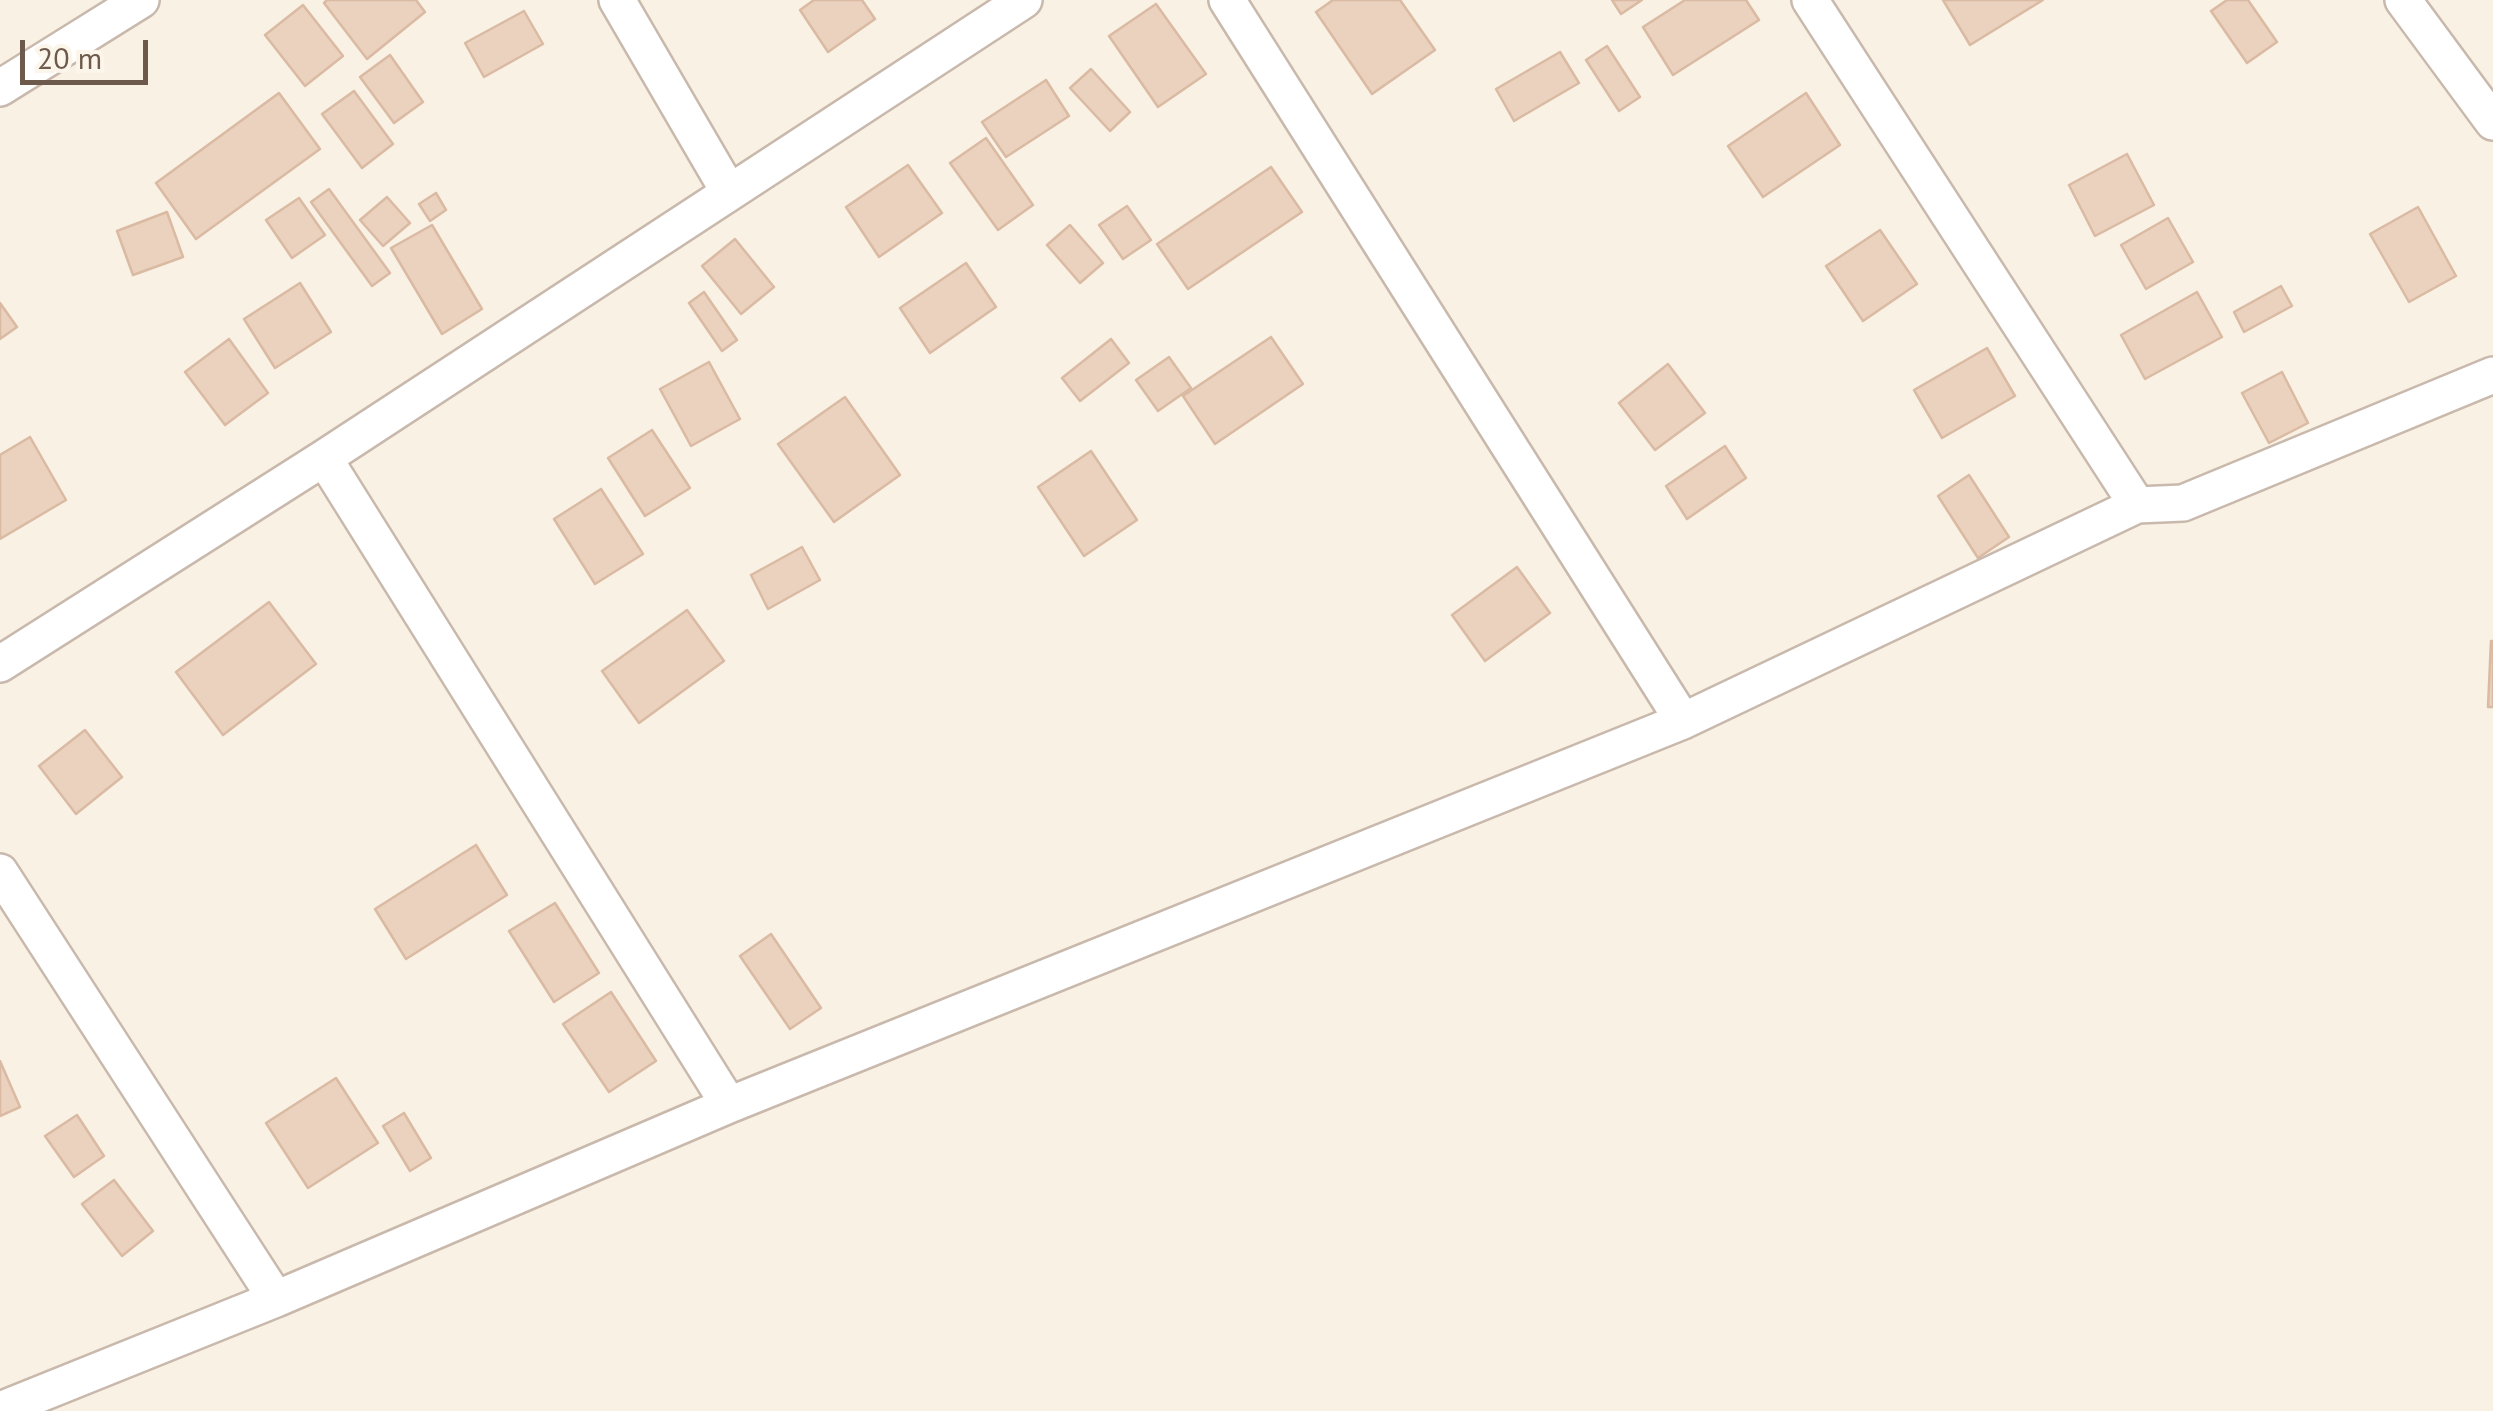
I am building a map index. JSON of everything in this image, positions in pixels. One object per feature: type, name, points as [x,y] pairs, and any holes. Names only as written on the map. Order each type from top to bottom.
[{"type":"street","points":[[0,88],[142,0]]},
{"type":"street","points":[[617,0],[729,192]]},
{"type":"street","points":[[0,664],[324,458],[1024,0]]},
{"type":"street","points":[[1226,0],[1683,721]]},
{"type":"street","points":[[1810,0],[2138,505]]},
{"type":"street","points":[[2403,0],[2493,122]]},
{"type":"street","points":[[0,1410],[276,1299],[730,1106],[1683,721],[2138,505],[2183,502],[2493,375]]},
{"type":"street","points":[[324,458],[730,1106]]},
{"type":"street","points":[[0,872],[276,1299]]},
{"type":"building","points":[[416,0],[425,12],[367,59],[324,3]]},
{"type":"building","points":[[814,0],[862,0],[875,19],[828,52],[800,10]]},
{"type":"building","points":[[1333,0],[1400,0],[1435,50],[1372,94],[1316,12]]},
{"type":"building","points":[[1612,0],[1642,0],[1621,14]]},
{"type":"building","points":[[1685,0],[1746,0],[1759,20],[1673,75],[1643,27]]},
{"type":"building","points":[[1943,0],[2043,0],[1970,45]]},
{"type":"building","points":[[2227,0],[2248,0],[2277,42],[2247,63],[2211,11]]},
{"type":"building","points":[[1156,4],[1206,74],[1158,107],[1109,36]]},
{"type":"building","points":[[303,5],[343,56],[305,86],[265,35]]},
{"type":"building","points":[[524,11],[543,44],[484,77],[465,43]]},
{"type":"building","points":[[1607,46],[1640,97],[1619,111],[1586,60]]},
{"type":"building","points":[[1560,52],[1579,83],[1514,121],[1496,89]]},
{"type":"building","points":[[390,55],[423,102],[394,123],[360,77]]},
{"type":"building","points":[[1091,69],[1130,112],[1110,131],[1070,88]]},
{"type":"building","points":[[1046,80],[1069,116],[1006,157],[982,122]]},
{"type":"building","points":[[354,91],[393,144],[362,168],[322,114]]},
{"type":"building","points":[[279,93],[320,149],[196,239],[156,183]]},
{"type":"building","points":[[1806,93],[1840,145],[1763,197],[1728,146]]},
{"type":"building","points":[[986,138],[1033,205],[998,230],[950,163]]},
{"type":"building","points":[[2127,154],[2154,205],[2095,236],[2069,185]]},
{"type":"building","points":[[908,165],[942,213],[879,257],[846,207]]},
{"type":"building","points":[[1271,167],[1302,212],[1188,289],[1157,244]]},
{"type":"building","points":[[329,189],[390,273],[372,286],[311,202]]},
{"type":"building","points":[[436,193],[446,210],[430,221],[419,204]]},
{"type":"building","points":[[387,197],[410,223],[383,246],[360,220]]},
{"type":"building","points":[[299,198],[325,235],[292,258],[266,220]]},
{"type":"building","points":[[1127,206],[1151,240],[1123,259],[1099,225]]},
{"type":"building","points":[[2418,207],[2456,276],[2409,302],[2370,234]]},
{"type":"building","points":[[167,212],[183,257],[133,275],[117,231]]},
{"type":"building","points":[[2168,218],[2193,262],[2146,289],[2121,245]]},
{"type":"building","points":[[432,225],[482,309],[442,334],[391,248]]},
{"type":"building","points":[[1070,225],[1103,263],[1080,283],[1047,245]]},
{"type":"building","points":[[1880,230],[1917,284],[1863,321],[1826,266]]},
{"type":"building","points":[[735,239],[774,287],[741,314],[702,266]]},
{"type":"building","points":[[966,263],[996,307],[930,353],[900,308]]},
{"type":"building","points":[[300,283],[331,332],[275,368],[244,319]]},
{"type":"building","points":[[2281,286],[2292,306],[2244,332],[2234,312]]},
{"type":"building","points":[[704,292],[737,340],[722,351],[689,303]]},
{"type":"building","points":[[2197,292],[2222,337],[2145,379],[2121,335]]},
{"type":"building","points":[[0,303],[17,327],[0,339]]},
{"type":"building","points":[[1271,337],[1303,384],[1215,444],[1183,396]]},
{"type":"building","points":[[229,339],[268,393],[225,425],[185,372]]},
{"type":"building","points":[[1111,339],[1129,363],[1080,401],[1062,378]]},
{"type":"building","points":[[1987,348],[2015,396],[1942,438],[1914,390]]},
{"type":"building","points":[[1169,357],[1191,388],[1158,411],[1136,380]]},
{"type":"building","points":[[709,362],[740,419],[691,446],[660,389]]},
{"type":"building","points":[[1668,364],[1705,413],[1655,450],[1619,403]]},
{"type":"building","points":[[2282,372],[2308,423],[2269,443],[2242,393]]},
{"type":"building","points":[[845,397],[900,475],[834,522],[778,444]]},
{"type":"building","points":[[652,430],[690,488],[645,516],[608,458]]},
{"type":"building","points":[[30,437],[66,500],[0,539],[0,455]]},
{"type":"building","points":[[1725,446],[1746,478],[1687,519],[1666,486]]},
{"type":"building","points":[[1091,451],[1137,520],[1084,556],[1038,487]]},
{"type":"building","points":[[1969,475],[2009,537],[1978,558],[1938,496]]},
{"type":"building","points":[[601,489],[643,554],[595,584],[554,519]]},
{"type":"building","points":[[802,547],[820,580],[768,609],[751,575]]},
{"type":"building","points":[[1517,567],[1550,613],[1485,661],[1452,615]]},
{"type":"building","points":[[269,602],[316,664],[223,735],[176,672]]},
{"type":"building","points":[[687,610],[724,661],[639,723],[602,671]]},
{"type":"building","points":[[2491,641],[2493,707],[2488,707]]},
{"type":"building","points":[[85,730],[122,777],[76,814],[39,766]]},
{"type":"building","points":[[476,845],[507,895],[406,959],[375,909]]},
{"type":"building","points":[[555,903],[599,973],[554,1002],[509,931]]},
{"type":"building","points":[[771,934],[821,1008],[790,1029],[740,956]]},
{"type":"building","points":[[611,992],[656,1061],[609,1092],[563,1024]]},
{"type":"building","points":[[0,1061],[20,1107],[0,1116]]},
{"type":"building","points":[[336,1078],[378,1143],[308,1188],[266,1123]]},
{"type":"building","points":[[404,1113],[431,1158],[410,1171],[383,1126]]},
{"type":"building","points":[[77,1115],[104,1156],[74,1177],[45,1136]]},
{"type":"building","points":[[114,1180],[153,1231],[122,1256],[82,1204]]}]
